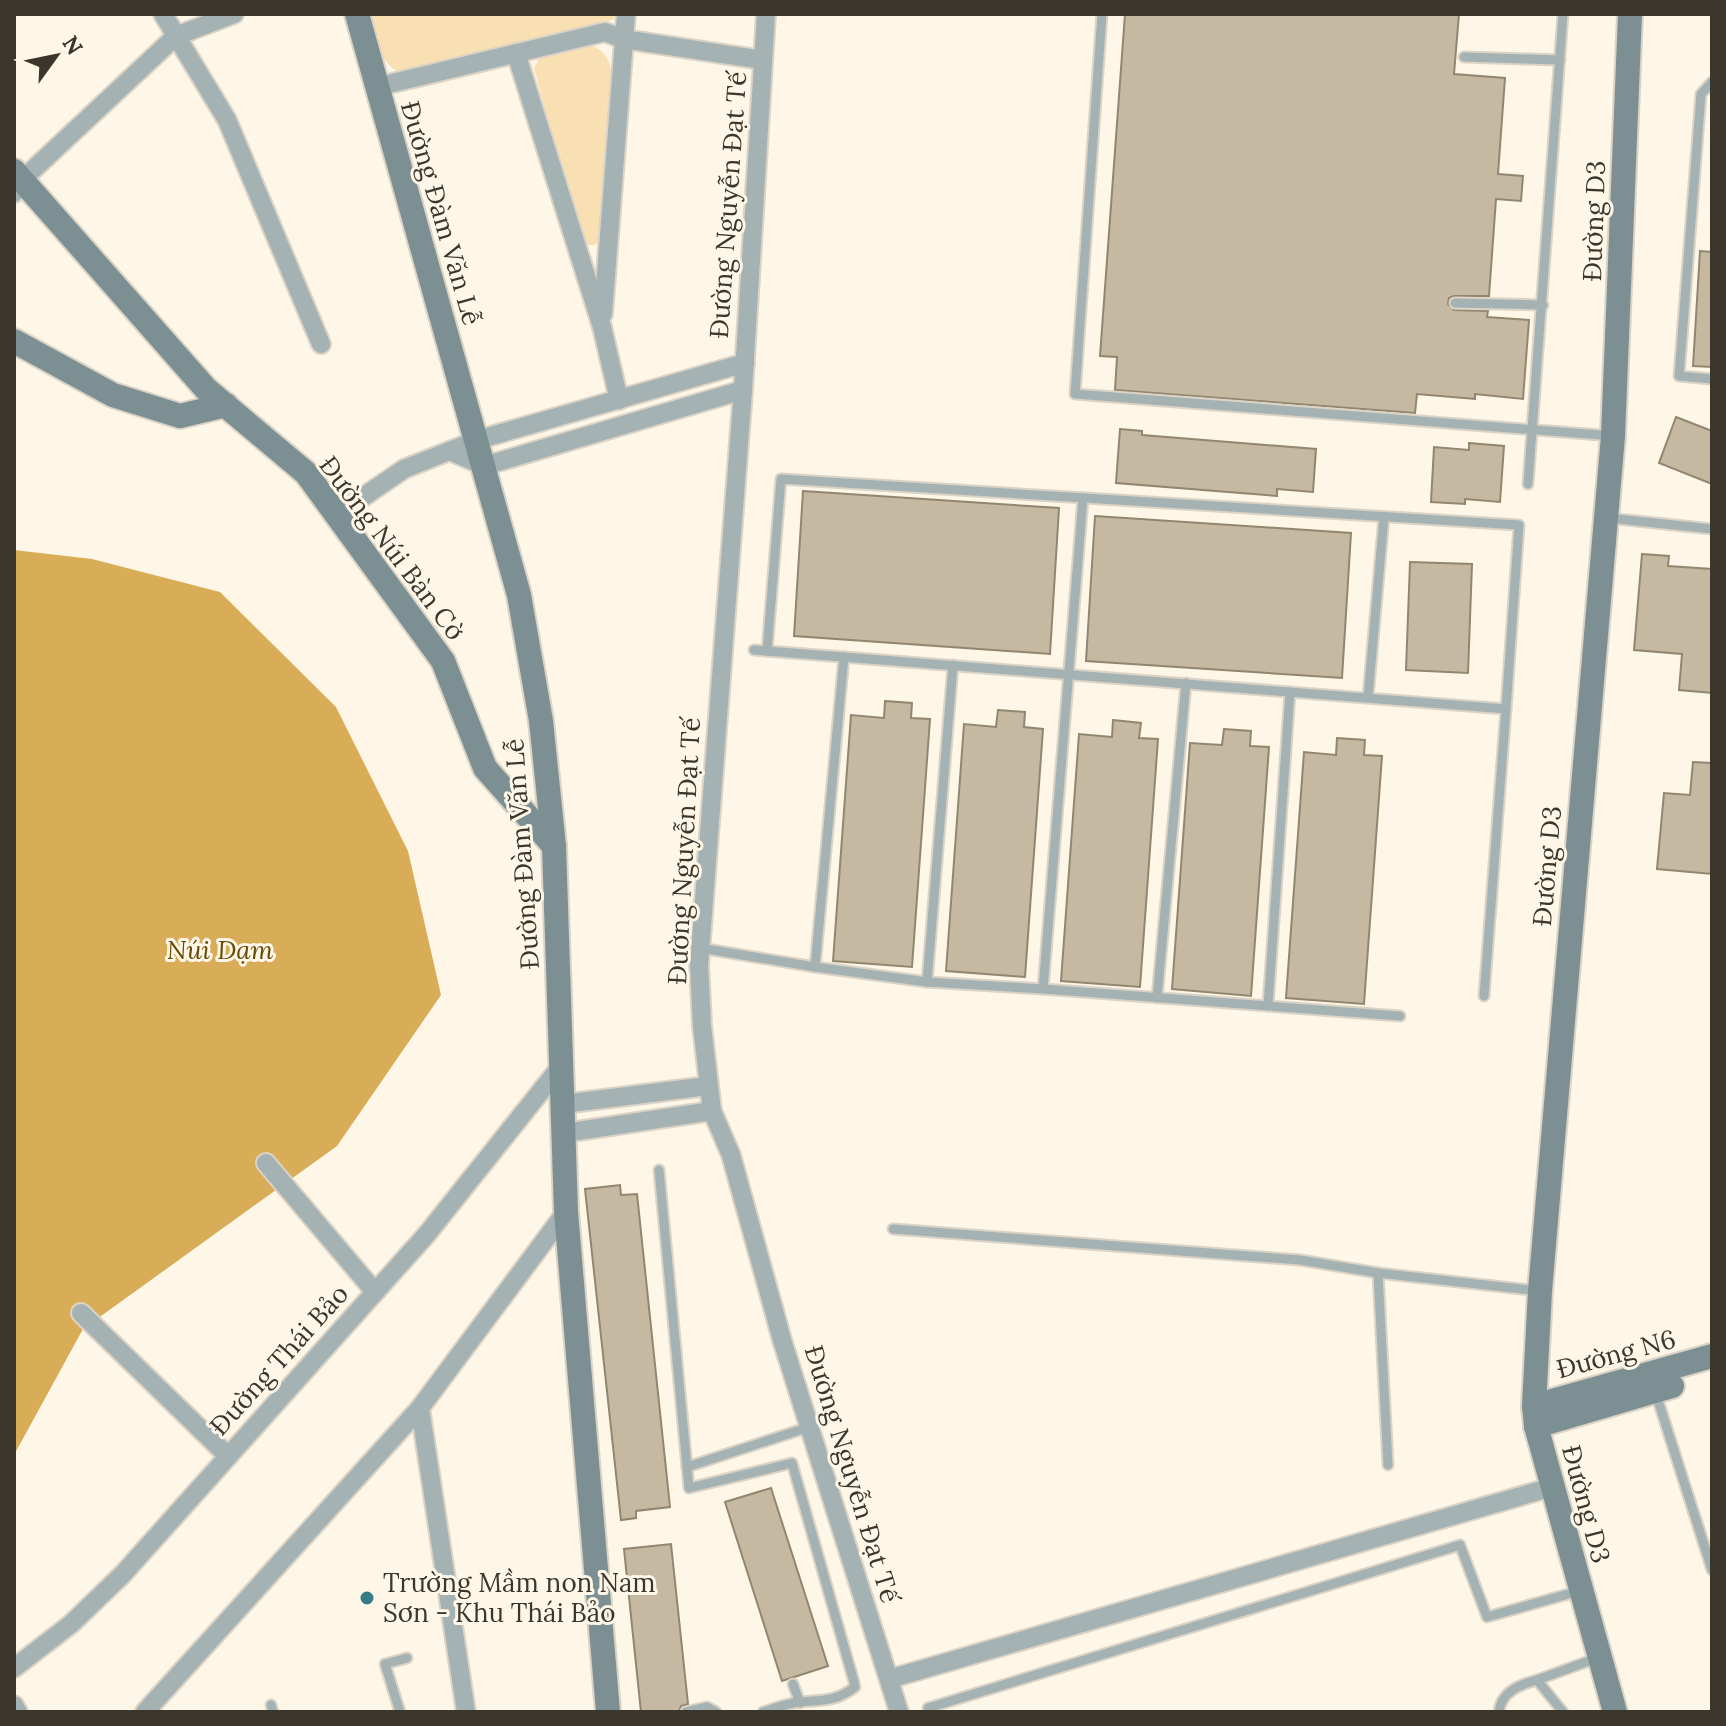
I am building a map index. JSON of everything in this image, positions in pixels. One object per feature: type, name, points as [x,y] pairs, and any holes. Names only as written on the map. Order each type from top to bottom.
[{"type":"main road","name":"Đường Đàm Văn Lễ","points":[[357,14],[519,595],[541,721],[554,846],[566,1212],[608,1712]]},
{"type":"main road","name":"Đường D3","points":[[1615,1712],[1535,1416],[1540,1291],[1613,436],[1630,14]]},
{"type":"main road","name":"Đường Núi Bàn Cờ","points":[[17,181],[206,389],[306,473],[443,661],[485,768],[554,846]]},
{"type":"main road","points":[[14,341],[113,395],[180,416],[226,405]]},
{"type":"main road","name":"Đường N6","points":[[1653,1383],[1712,1356]]},
{"type":"main road","name":"Đường N6","points":[[1535,1416],[1653,1383],[1712,1373]]},
{"type":"street","points":[[163,14],[227,120],[321,344]]},
{"type":"street","points":[[17,181],[176,36],[234,14]]},
{"type":"street","points":[[602,327],[626,14]]},
{"type":"street","name":"Đường Nguyễn Đạt Tế","points":[[766,14],[745,363],[700,948],[702,1026],[712,1111],[731,1155],[809,1427],[899,1712]]},
{"type":"street","points":[[376,87],[605,32],[623,39],[763,60]]},
{"type":"street","points":[[516,53],[602,327],[619,400]]},
{"type":"street","points":[[337,515],[404,469],[477,440],[745,363]]},
{"type":"street","points":[[450,451],[484,466],[743,390]]},
{"type":"street","name":"Đường Thái Bảo","points":[[14,1668],[71,1624],[123,1574],[427,1234],[561,1066]]},
{"type":"street","points":[[563,1104],[708,1086]]},
{"type":"street","points":[[564,1133],[712,1111]]},
{"type":"street","points":[[266,1163],[375,1292]]},
{"type":"street","points":[[145,1712],[420,1408],[566,1212]]},
{"type":"street","points":[[81,1313],[228,1456]]},
{"type":"street","points":[[420,1408],[466,1712]]},
{"type":"street","points":[[889,1679],[1552,1487]]},
{"type":"street","points":[[14,1705],[18,1712]]},
{"type":"lane","points":[[1102,14],[1075,394],[1613,436]]},
{"type":"lane","points":[[1528,484],[1563,14]]},
{"type":"lane","points":[[1464,57],[1560,60]]},
{"type":"lane","points":[[1712,82],[1701,94],[1679,376],[1712,379]]},
{"type":"lane","points":[[1455,303],[1543,305]]},
{"type":"lane","points":[[767,651],[781,479],[1519,525],[1484,996]]},
{"type":"lane","points":[[1043,989],[1083,498]]},
{"type":"lane","points":[[1368,697],[1384,517]]},
{"type":"lane","points":[[1605,518],[1712,529]]},
{"type":"lane","points":[[754,650],[1506,709]]},
{"type":"lane","points":[[815,967],[844,657]]},
{"type":"lane","points":[[927,982],[953,665]]},
{"type":"lane","points":[[1157,998],[1186,683]]},
{"type":"lane","points":[[1268,1006],[1290,692]]},
{"type":"lane","points":[[700,948],[927,982],[1400,1016]]},
{"type":"lane","points":[[659,1170],[689,1488],[792,1463],[855,1687],[824,1702],[800,1703],[763,1712]]},
{"type":"lane","points":[[893,1229],[1300,1260],[1378,1273],[1540,1291]]},
{"type":"lane","points":[[1378,1273],[1388,1465]]},
{"type":"lane","points":[[1653,1383],[1712,1570]]},
{"type":"lane","points":[[687,1467],[809,1427]]},
{"type":"lane","points":[[1701,1534],[1712,1530]]},
{"type":"lane","points":[[930,1712],[928,1708],[1460,1545],[1487,1617],[1580,1590]]},
{"type":"lane","points":[[1499,1712],[1505,1695],[1521,1685],[1599,1657]]},
{"type":"lane","points":[[400,1712],[385,1664],[407,1658]]},
{"type":"lane","points":[[1537,1680],[1563,1712]]},
{"type":"lane","points":[[793,1684],[800,1703]]},
{"type":"lane","points":[[686,1712],[710,1707],[716,1712]]},
{"type":"shaded area","points":[[371,14],[619,14],[612,20],[403,73],[383,57]]},
{"type":"shaded area","points":[[587,45],[606,56],[612,79],[602,237],[594,245],[585,245],[579,237],[534,68],[540,57]]},
{"type":"green space","name":"Núi Dạm","points":[[14,550],[92,559],[220,592],[336,707],[408,851],[441,995],[337,1146],[83,1329],[14,1455]]},
{"type":"building","points":[[1125,14],[1459,14],[1454,74],[1505,78],[1498,174],[1523,176],[1521,201],[1496,199],[1489,296],[1454,296],[1449,298],[1448,304],[1454,310],[1488,311],[1487,317],[1529,320],[1523,399],[1475,394],[1475,399],[1417,394],[1415,413],[1115,390],[1117,357],[1100,356]]},
{"type":"building","points":[[1700,251],[1712,252],[1712,367],[1693,366]]},
{"type":"building","points":[[1676,417],[1712,431],[1712,484],[1659,463]]},
{"type":"building","points":[[1120,429],[1142,431],[1142,435],[1316,449],[1313,492],[1277,489],[1277,496],[1116,483]]},
{"type":"building","points":[[1469,443],[1504,446],[1500,502],[1465,499],[1465,504],[1431,502],[1434,447],[1469,450]]},
{"type":"building","points":[[803,491],[1059,508],[1050,654],[794,636]]},
{"type":"building","points":[[1095,516],[1351,533],[1342,678],[1086,661]]},
{"type":"building","points":[[1642,554],[1669,556],[1668,566],[1712,569],[1712,693],[1679,690],[1682,654],[1634,650]]},
{"type":"building","points":[[1410,562],[1472,564],[1468,673],[1406,670]]},
{"type":"building","points":[[885,701],[912,703],[911,718],[930,719],[912,967],[833,961],[851,715],[884,718]]},
{"type":"building","points":[[998,710],[1025,712],[1024,727],[1043,729],[1025,977],[946,971],[964,724],[996,727]]},
{"type":"building","points":[[1113,720],[1141,723],[1139,738],[1158,739],[1140,987],[1061,981],[1079,734],[1112,737]]},
{"type":"building","points":[[1224,729],[1251,731],[1250,746],[1269,747],[1251,996],[1172,989],[1190,743],[1222,745]]},
{"type":"building","points":[[1337,738],[1365,740],[1364,755],[1382,756],[1364,1004],[1286,998],[1304,752],[1336,755]]},
{"type":"building","points":[[1693,762],[1712,763],[1712,874],[1657,869],[1664,793],[1690,795]]},
{"type":"building","points":[[620,1185],[621,1195],[637,1194],[670,1507],[636,1511],[636,1518],[621,1520],[585,1189]]},
{"type":"building","points":[[771,1488],[828,1666],[782,1681],[725,1502]]},
{"type":"building","points":[[671,1544],[688,1704],[681,1706],[679,1712],[641,1712],[624,1549]]},
{"type":"place","name":"Trường Mầm non Nam Sơn - Khu Thái Bảo","points":[[367,1598]]}]
